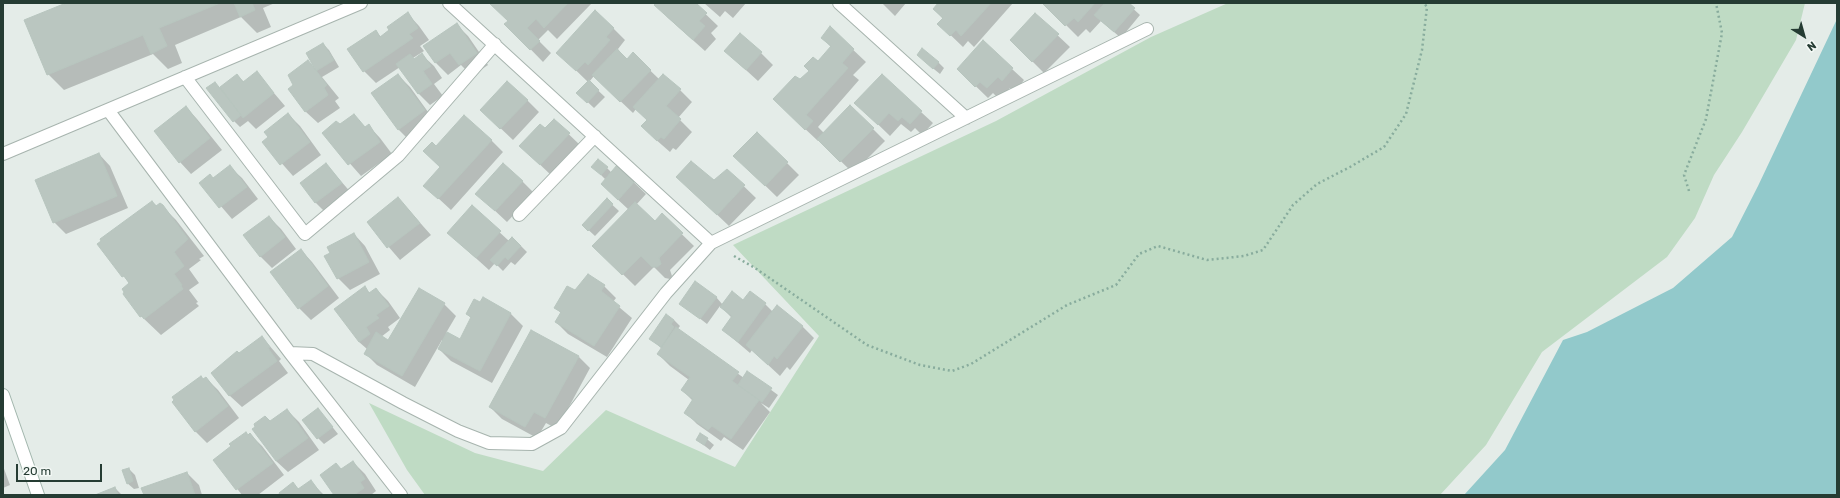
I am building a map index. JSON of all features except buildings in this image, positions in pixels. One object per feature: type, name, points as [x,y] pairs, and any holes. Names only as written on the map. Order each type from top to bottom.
[{"type":"street","points":[[3,154],[361,3]]},
{"type":"street","points":[[449,3],[711,243]]},
{"type":"street","points":[[839,3],[966,118]]},
{"type":"street","points":[[290,352],[313,354],[458,431],[489,443],[532,444],[561,428],[666,293],[711,243],[1147,29]]},
{"type":"street","points":[[185,77],[305,234],[398,156],[495,44]]},
{"type":"street","points":[[108,110],[290,352],[401,495]]},
{"type":"street","points":[[519,215],[595,136]]},
{"type":"street","points":[[3,395],[38,495]]},
{"type":"path","points":[[711,243],[755,268],[867,345],[920,365],[952,371],[971,364],[1067,305],[1116,285],[1139,254],[1158,246],[1207,260],[1244,256],[1262,250],[1293,205],[1316,184],[1350,167],[1384,147],[1406,114],[1422,50],[1427,7],[1424,3]]},
{"type":"path","points":[[1689,191],[1684,175],[1706,119],[1722,33],[1716,3]]},
{"type":"green space","points":[[1228,3],[1805,3],[1796,40],[1742,132],[1714,175],[1695,218],[1667,257],[1542,352],[1486,445],[1440,495],[425,495],[407,470],[369,403],[475,453],[543,471],[606,410],[735,467],[819,336],[733,245],[996,121],[1151,37]]},
{"type":"water","points":[[1837,19],[1837,495],[1464,495],[1505,450],[1563,340],[1587,332],[1673,288],[1732,237],[1758,186]]}]
